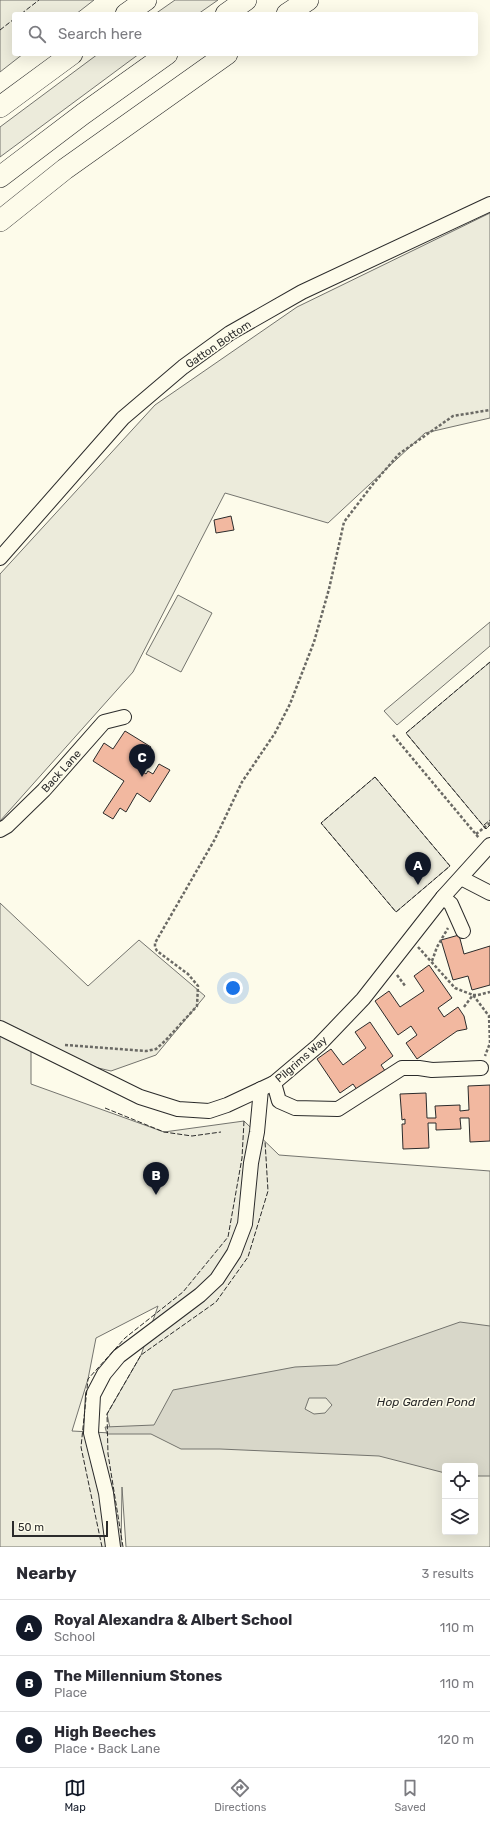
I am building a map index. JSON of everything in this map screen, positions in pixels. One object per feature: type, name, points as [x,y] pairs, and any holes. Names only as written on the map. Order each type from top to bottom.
[{"type":"highway","points":[[129,12],[146,0]]},
{"type":"highway","points":[[229,12],[246,0]]},
{"type":"highway","points":[[290,12],[308,0]]},
{"type":"highway","points":[[0,107],[69,56]]},
{"type":"highway","points":[[0,177],[83,114],[164,56]]},
{"type":"highway","points":[[0,221],[65,169],[224,56]]},
{"type":"street","name":"Gatton Bottom","points":[[0,558],[123,418],[183,367],[230,333],[302,292],[490,204]]},
{"type":"street","name":"Back Lane","points":[[0,830],[8,826],[44,790],[104,722],[124,717]]},
{"type":"street","name":"Pilgrims Way","points":[[0,1028],[140,1097],[178,1109],[209,1111],[227,1105],[274,1083],[319,1044],[363,999],[442,897],[461,878],[488,846]]},
{"type":"street","points":[[461,878],[490,893]]},
{"type":"street","points":[[442,897],[451,904],[463,931]]},
{"type":"street","points":[[274,1083],[279,1101],[295,1108],[338,1109],[402,1068],[432,1070],[481,1068]]},
{"type":"street","points":[[113,1547],[106,1493],[91,1433],[93,1395],[104,1374],[119,1356],[200,1295],[216,1279],[234,1253],[245,1224],[251,1163],[257,1132],[261,1089]]},
{"type":"path","points":[[58,1044],[146,1051],[156,1049],[197,1006],[198,986],[188,974],[157,951],[155,943],[215,839],[242,782],[275,733],[290,704],[314,642],[329,589],[344,522],[373,484],[399,454],[453,416],[490,410]]},
{"type":"path","points":[[393,735],[476,834],[488,846]]},
{"type":"path","points":[[476,834],[490,823]]},
{"type":"path","points":[[432,960],[437,947],[456,916]]},
{"type":"path","points":[[410,938],[432,960],[455,988],[473,995],[490,992]]},
{"type":"path","points":[[464,1007],[473,995]]},
{"type":"path","points":[[473,995],[488,1016],[490,1043],[481,1068]]},
{"type":"shaded area","points":[[0,0],[94,0],[79,12],[12,12],[12,56],[20,56],[0,72]]},
{"type":"shaded area","points":[[175,0],[218,0],[201,12],[158,12]]},
{"type":"shaded area","points":[[95,56],[136,56],[0,157],[0,127]]},
{"type":"shaded area","points":[[490,213],[490,418],[425,433],[328,523],[225,493],[133,672],[0,821],[0,574],[155,405],[297,307]]},
{"type":"shaded area","points":[[178,595],[212,613],[181,672],[146,654]]},
{"type":"shaded area","points":[[490,622],[490,646],[397,725],[384,711]]},
{"type":"shaded area","points":[[490,662],[490,825],[486,829],[406,733]]},
{"type":"shaded area","points":[[375,777],[450,866],[396,912],[321,823]]},
{"type":"shaded area","points":[[0,903],[88,986],[139,940],[205,996],[156,1055],[111,1071],[31,1052],[31,1084],[164,1132],[244,1121],[279,1155],[490,1171],[490,1547],[126,1547],[122,1487],[121,1547],[0,1547]],"holes":[[[158,1306],[141,1355],[107,1414],[111,1433],[72,1431],[88,1379],[96,1338]]]},
{"type":"water","name":"Hop Garden Pond","points":[[460,1322],[490,1326],[490,1476],[478,1476],[478,1463],[442,1463],[442,1472],[379,1456],[220,1449],[181,1449],[151,1434],[107,1434],[105,1427],[154,1425],[173,1390],[295,1367],[337,1365]],"holes":[[[309,1398],[326,1398],[332,1405],[325,1413],[314,1414],[305,1409]]]},
{"type":"building","points":[[231,516],[234,530],[216,533],[214,520]]},
{"type":"building","points":[[125,731],[151,747],[137,768],[146,774],[148,771],[153,774],[159,764],[170,770],[150,802],[137,793],[126,812],[120,808],[113,819],[103,813],[124,781],[93,761],[104,743],[113,749]]},
{"type":"building","points":[[459,935],[464,954],[490,946],[490,985],[472,990],[468,976],[453,980],[441,940]]},
{"type":"building","points":[[429,965],[452,998],[438,1008],[444,1017],[458,1007],[464,1016],[467,1029],[457,1031],[417,1059],[406,1043],[417,1035],[411,1026],[398,1035],[375,1001],[389,991],[400,1007],[424,991],[414,976]]},
{"type":"building","points":[[370,1022],[393,1056],[381,1065],[390,1078],[362,1097],[353,1084],[340,1093],[317,1059],[331,1049],[343,1065],[366,1048],[355,1032]]},
{"type":"building","points":[[490,1085],[490,1141],[470,1142],[469,1118],[460,1118],[461,1129],[436,1130],[436,1123],[428,1123],[429,1148],[403,1149],[402,1124],[405,1124],[405,1119],[402,1120],[400,1094],[426,1093],[427,1118],[436,1118],[435,1106],[460,1105],[460,1111],[469,1110],[468,1086]]},
{"type":"fence","points":[[24,12],[39,0]]},
{"type":"fence","points":[[0,30],[12,21]]},
{"type":"fence","points":[[490,662],[406,733],[486,829],[490,825]]},
{"type":"fence","points":[[375,777],[450,866],[396,912],[321,823],[375,777]]},
{"type":"fence","points":[[484,825],[490,820]]},
{"type":"fence","points":[[105,1108],[164,1132],[192,1136],[221,1132]]},
{"type":"fence","points":[[102,1547],[81,1447],[88,1379],[125,1338],[183,1292],[228,1237],[242,1158],[244,1121]]},
{"type":"fence","points":[[123,1547],[108,1454],[107,1414],[141,1355],[216,1302],[248,1257],[268,1191],[265,1141]]},
{"type":"place","name":"High Beeches","points":[[142,777]]},
{"type":"place","name":"Royal Alexandra & Albert School","points":[[418,885]]},
{"type":"place","name":"The Millennium Stones","points":[[156,1195]]}]
